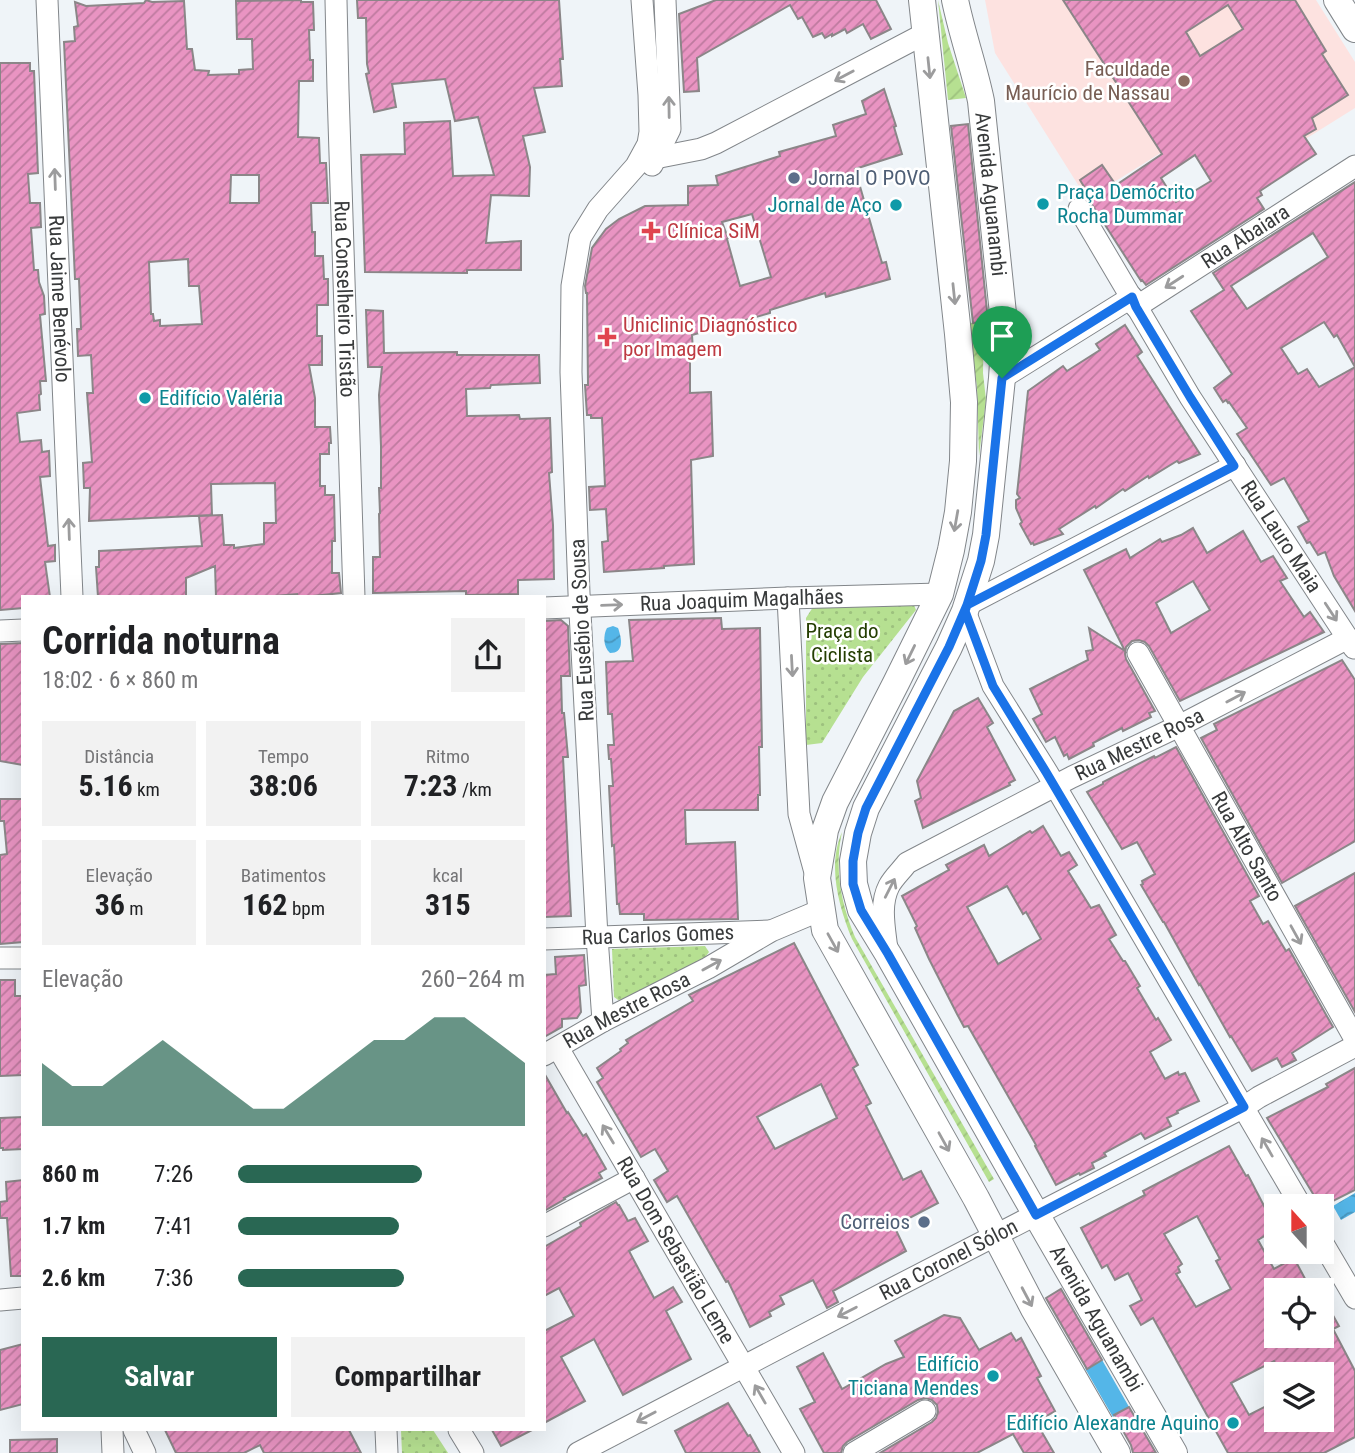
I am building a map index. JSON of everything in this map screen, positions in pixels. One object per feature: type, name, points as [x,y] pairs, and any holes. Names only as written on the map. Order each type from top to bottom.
[{"type":"main road","points":[[922,0],[964,401],[963,461],[958,512],[940,594],[835,802],[825,830],[817,878],[821,910],[825,930],[976,1198],[1034,1309],[1117,1453]]},
{"type":"main road","name":"Avenida Aguanambi","points":[[955,0],[981,101],[1005,333],[986,535],[966,608],[949,647],[866,808],[853,861],[853,884],[861,910],[1174,1453]]},
{"type":"main road","points":[[1337,0],[1355,29]]},
{"type":"street","name":"Rua Jaime Benévolo","points":[[47,0],[72,595]]},
{"type":"street","name":"Rua Conselheiro Tristão","points":[[336,0],[354,595]]},
{"type":"street","name":"Rua Eusébio de Sousa","points":[[603,1021],[580,607],[571,372],[572,286],[580,239],[598,209],[636,166],[648,144],[650,132],[642,0]]},
{"type":"street","points":[[580,239],[649,171],[670,129],[664,0]]},
{"type":"street","points":[[655,158],[701,149],[716,143],[926,33]]},
{"type":"street","points":[[646,65],[668,62]]},
{"type":"street","name":"Rua Abaiara","points":[[1002,378],[1134,302],[1355,166]]},
{"type":"street","name":"Rua Lauro Maia","points":[[1079,209],[1190,397],[1351,644]]},
{"type":"street","points":[[1234,466],[966,608],[993,686],[1294,1194]]},
{"type":"street","name":"Rua Joaquim Magalhães","points":[[546,608],[940,594]]},
{"type":"street","points":[[788,598],[799,814],[817,878]]},
{"type":"street","points":[[0,631],[21,630]]},
{"type":"street","name":"Rua Mestre Rosa","points":[[888,954],[884,899],[890,884],[907,863],[1072,777],[1351,644]]},
{"type":"street","name":"Rua Alto Santo","points":[[1138,653],[1355,1039]]},
{"type":"street","name":"Rua Mestre Rosa","points":[[551,1052],[603,1021],[708,968],[771,931],[821,910]]},
{"type":"street","name":"Rua Carlos Gomes","points":[[546,939],[771,931]]},
{"type":"street","points":[[0,958],[21,958]]},
{"type":"street","name":"Rua Coronel Sólon","points":[[578,1453],[1244,1107],[1355,1046]]},
{"type":"street","name":"Rua Dom Sebastião Leme","points":[[551,1052],[634,1178],[794,1453]]},
{"type":"street","points":[[546,1225],[634,1178]]},
{"type":"street","points":[[1334,1262],[1355,1298]]},
{"type":"street","points":[[0,1300],[21,1298]]},
{"type":"street","points":[[854,1453],[925,1411]]},
{"type":"street","points":[[112,1431],[113,1453]]},
{"type":"street","points":[[134,1431],[145,1453]]},
{"type":"street","points":[[386,1431],[387,1453]]},
{"type":"street","points":[[460,1431],[473,1453]]},
{"type":"shaded area","name":"Faculdade Maurício de Nassau","points":[[985,0],[1316,0],[1355,62],[1355,108],[1291,148],[1167,149],[1087,199],[995,53]]},
{"type":"green space","points":[[938,0],[948,43],[966,98],[948,100]]},
{"type":"green space","points":[[984,322],[983,373],[986,400],[979,456],[977,387],[968,323]]},
{"type":"green space","name":"Praça do Ciclista","points":[[820,604],[914,605],[916,610],[863,677],[822,743],[806,745],[806,618],[813,607]]},
{"type":"green space","points":[[842,832],[840,886],[855,937],[994,1179],[989,1182],[852,939],[839,900],[835,872],[835,859]]},
{"type":"green space","points":[[705,946],[709,952],[704,959],[621,1002],[614,997],[612,949]]},
{"type":"green space","points":[[401,1431],[434,1431],[448,1453],[402,1453]]},
{"type":"water","points":[[607,628],[618,628],[621,645],[618,651],[610,653],[604,637]]},
{"type":"water","points":[[1355,1193],[1355,1212],[1341,1220],[1334,1205]]},
{"type":"building","points":[[146,0],[184,1],[187,49],[192,49],[195,70],[209,71],[208,75],[239,74],[239,70],[253,69],[252,39],[237,39],[236,1],[313,2],[314,30],[309,30],[313,81],[299,81],[298,137],[319,138],[320,163],[326,163],[328,203],[311,203],[315,256],[323,256],[324,279],[328,279],[328,305],[317,305],[317,336],[322,336],[322,365],[309,365],[315,398],[315,427],[330,427],[329,454],[320,454],[320,486],[325,486],[325,495],[334,495],[335,541],[332,541],[332,573],[339,573],[341,593],[216,595],[215,566],[186,578],[186,595],[98,595],[96,567],[99,567],[99,551],[202,546],[199,516],[222,515],[224,545],[234,545],[234,548],[264,544],[264,523],[276,523],[275,483],[211,484],[212,515],[89,521],[90,488],[84,488],[83,463],[92,462],[87,393],[93,393],[91,355],[78,356],[77,329],[81,329],[79,279],[75,279],[64,42],[75,41],[74,27],[78,26],[75,2],[86,6],[144,3]],"holes":[[[231,175],[259,175],[259,203],[230,203]],[[188,259],[189,286],[199,286],[202,324],[160,326],[160,320],[154,321],[151,314],[149,262]]]},
{"type":"building","points":[[357,0],[559,0],[562,86],[534,88],[545,132],[523,136],[530,167],[529,196],[491,195],[486,243],[521,241],[521,270],[467,270],[467,273],[365,272],[361,155],[405,154],[404,123],[450,121],[453,176],[494,175],[478,117],[455,121],[445,79],[392,84],[396,107],[374,112],[366,74],[369,73],[366,18],[358,18]]},
{"type":"building","points":[[716,0],[876,0],[891,29],[871,39],[863,24],[847,33],[845,29],[825,38],[822,33],[813,37],[802,17],[798,19],[790,5],[697,58],[699,91],[684,92],[679,14]]},
{"type":"building","points":[[1063,0],[1295,0],[1326,51],[1322,54],[1348,95],[1312,118],[1316,129],[1304,136],[1316,154],[1260,191],[1262,195],[1257,198],[1264,209],[1146,285],[1089,200],[1091,198],[1080,180],[1102,165],[1116,185],[1162,154]],"holes":[[[1228,5],[1243,29],[1200,56],[1186,32]],[[1195,155],[1211,181],[1176,202],[1161,178]]]},
{"type":"building","points":[[0,63],[30,63],[30,71],[34,71],[38,173],[28,174],[30,203],[40,203],[41,227],[31,228],[34,270],[38,270],[44,296],[45,314],[40,315],[46,381],[40,381],[40,410],[17,413],[20,442],[41,440],[42,452],[49,451],[50,476],[40,477],[48,546],[55,545],[55,561],[45,562],[50,595],[21,595],[21,608],[0,610]]},
{"type":"building","points":[[884,89],[902,154],[855,169],[882,263],[886,262],[890,279],[826,297],[825,293],[770,310],[770,313],[692,335],[690,393],[711,392],[713,456],[691,460],[694,564],[604,572],[602,542],[608,541],[606,509],[590,510],[589,487],[605,486],[602,418],[591,418],[591,415],[587,415],[585,385],[588,385],[585,286],[592,248],[606,229],[645,206],[688,205],[688,186],[718,185],[716,176],[780,156],[779,152],[836,136],[833,125],[866,114],[862,101]],"holes":[[[752,214],[771,277],[740,286],[722,222]]]},
{"type":"building","points":[[968,124],[988,321],[973,323],[951,126]]},
{"type":"building","points":[[1355,182],[1355,367],[1355,611],[1334,576],[1325,552],[1318,555],[1298,527],[1309,521],[1284,478],[1271,485],[1237,434],[1247,428],[1229,402],[1223,402],[1214,388],[1232,374],[1191,311],[1224,290],[1213,273]],"holes":[[[1313,233],[1328,257],[1247,309],[1231,286]],[[1324,322],[1334,337],[1337,335],[1355,367],[1319,387],[1307,369],[1298,374],[1281,348]]]},
{"type":"building","points":[[366,310],[383,311],[384,353],[539,355],[540,383],[466,389],[467,416],[519,415],[520,419],[550,418],[552,472],[549,473],[554,579],[518,580],[518,594],[466,595],[466,591],[373,593],[373,557],[380,557],[379,395],[382,367],[368,367]]},
{"type":"building","points":[[1125,325],[1142,352],[1137,356],[1200,454],[1179,463],[1177,461],[1125,491],[1123,489],[1059,529],[1063,534],[1031,544],[1020,524],[1022,522],[1016,508],[1016,500],[1020,498],[1017,494],[1028,391],[1063,366],[1067,371],[1100,350],[1096,344]]},
{"type":"building","points":[[1193,528],[1207,553],[1243,531],[1261,562],[1273,556],[1287,578],[1280,581],[1304,617],[1310,612],[1324,632],[1180,701],[1149,646],[1139,640],[1132,641],[1126,647],[1126,659],[1155,711],[1149,713],[1151,717],[1123,731],[1122,728],[1069,759],[1067,754],[1064,756],[1055,737],[1046,742],[1033,719],[1042,714],[1030,689],[1088,660],[1086,651],[1093,650],[1089,628],[1125,651],[1084,570],[1126,549],[1130,558],[1160,539],[1162,542]],"holes":[[[1193,581],[1210,610],[1171,633],[1156,603]]]},
{"type":"building","points":[[721,618],[722,629],[760,628],[762,747],[759,747],[758,810],[685,810],[686,844],[735,842],[738,919],[644,920],[644,914],[620,914],[617,904],[614,845],[612,846],[609,786],[613,786],[608,745],[614,745],[612,714],[608,714],[606,662],[633,661],[629,620]]},
{"type":"building","points":[[561,620],[568,626],[570,676],[561,676],[562,713],[568,757],[563,757],[571,916],[546,917],[546,621]]},
{"type":"building","points":[[21,643],[21,765],[0,761],[0,644]]},
{"type":"building","points":[[1342,660],[1355,680],[1355,841],[1282,883],[1201,738],[1217,730],[1214,724]]},
{"type":"building","points":[[978,698],[993,723],[987,727],[1015,780],[1009,783],[1010,785],[923,828],[915,801],[921,798],[917,781],[954,711]]},
{"type":"building","points":[[1176,747],[1259,896],[1250,901],[1263,924],[1268,921],[1286,951],[1289,949],[1333,1027],[1292,1053],[1296,1060],[1282,1067],[1277,1058],[1252,1071],[1141,885],[1142,881],[1155,874],[1137,842],[1122,849],[1087,792]]},
{"type":"building","points":[[0,799],[21,799],[21,942],[0,944],[0,855],[7,854],[4,821],[0,821]]},
{"type":"building","points":[[1043,826],[1061,856],[1069,852],[1077,865],[1068,871],[1091,908],[1099,905],[1116,935],[1109,939],[1140,986],[1137,988],[1156,1020],[1158,1018],[1171,1040],[1150,1052],[1165,1079],[1178,1072],[1179,1075],[1185,1073],[1199,1101],[1167,1118],[1171,1126],[1145,1139],[1141,1133],[1104,1153],[1106,1156],[1092,1163],[1094,1168],[1056,1185],[968,1026],[964,1027],[957,1014],[929,959],[902,896],[949,870],[946,865],[984,845],[989,856],[1030,831],[1032,833]],"holes":[[[1007,886],[1023,914],[1026,912],[1041,939],[998,964],[967,907]]]},
{"type":"building","points":[[1355,873],[1355,1012],[1295,906]]},
{"type":"building","points":[[794,943],[858,1065],[853,1068],[871,1103],[866,1106],[903,1180],[921,1171],[938,1203],[894,1226],[906,1251],[833,1291],[838,1302],[827,1308],[813,1280],[780,1296],[784,1304],[769,1312],[771,1316],[750,1327],[728,1281],[726,1282],[677,1196],[667,1202],[654,1180],[668,1171],[655,1149],[641,1157],[597,1082],[603,1078],[597,1068],[621,1051],[628,1043],[626,1040],[693,1001],[689,995]],"holes":[[[821,1084],[837,1118],[775,1149],[757,1117]]]},
{"type":"building","points":[[584,955],[586,985],[579,986],[581,1012],[577,1018],[562,1019],[562,1027],[546,1036],[546,975],[556,974],[555,957]]},
{"type":"building","points":[[0,980],[15,980],[15,996],[21,996],[21,1075],[0,1076]]},
{"type":"building","points":[[1355,1068],[1355,1190],[1334,1200],[1334,1194],[1313,1194],[1267,1118],[1328,1087],[1326,1084]]},
{"type":"building","points":[[546,1076],[567,1113],[583,1136],[586,1134],[606,1169],[599,1173],[602,1178],[546,1210]]},
{"type":"building","points":[[21,1117],[21,1149],[0,1148],[0,1118]]},
{"type":"building","points":[[1229,1146],[1264,1206],[1264,1236],[1258,1240],[1264,1251],[1264,1264],[1271,1264],[1274,1269],[1283,1264],[1297,1264],[1305,1278],[1264,1278],[1264,1348],[1334,1348],[1334,1331],[1355,1371],[1355,1437],[1324,1453],[1228,1453],[1153,1318],[1141,1325],[1130,1306],[1142,1300],[1128,1273],[1115,1280],[1107,1265],[1102,1268],[1081,1228],[1145,1195],[1143,1191]],"holes":[[[1197,1216],[1220,1259],[1216,1261],[1231,1289],[1196,1307],[1176,1274],[1180,1272],[1178,1267],[1182,1264],[1164,1234]]]},
{"type":"building","points":[[21,1180],[21,1276],[11,1276],[7,1218],[0,1218],[0,1202],[7,1201],[6,1182]]},
{"type":"building","points":[[616,1202],[628,1221],[635,1218],[648,1241],[629,1251],[654,1298],[673,1287],[682,1302],[666,1311],[691,1359],[623,1395],[594,1339],[561,1357],[585,1401],[546,1422],[546,1330],[574,1316],[559,1288],[546,1295],[546,1246],[581,1226],[580,1223]]},
{"type":"building","points":[[1061,1289],[1102,1360],[1087,1369],[1046,1298]]},
{"type":"building","points":[[944,1315],[960,1318],[979,1350],[1011,1333],[1016,1341],[1021,1338],[1041,1376],[1037,1378],[1055,1411],[1036,1422],[1054,1453],[1024,1453],[1013,1434],[977,1453],[880,1453],[936,1418],[937,1405],[926,1398],[918,1400],[847,1442],[841,1453],[824,1453],[800,1409],[815,1402],[797,1367],[823,1353],[842,1389],[904,1357],[895,1341]]},
{"type":"building","points":[[21,1345],[21,1405],[0,1410],[0,1350]]},
{"type":"building","points":[[728,1403],[760,1453],[686,1453],[675,1431]]},
{"type":"building","points":[[1129,1407],[1156,1453],[1133,1453],[1114,1415]]},
{"type":"building","points":[[165,1431],[350,1431],[361,1453],[264,1453],[260,1445],[244,1453],[176,1453]]},
{"type":"building","points":[[493,1431],[530,1431],[501,1446]]},
{"type":"building","points":[[57,1439],[57,1453],[10,1453],[10,1440]]},
{"type":"waterway","points":[[1094,1365],[1121,1412]]},
{"type":"place","name":"Faculdade Maurício de Nassau","points":[[1184,81]]},
{"type":"place","name":"Jornal O POVO","points":[[794,178]]},
{"type":"place","name":"Praça Demócrito Rocha Dummar","points":[[1043,204]]},
{"type":"place","name":"Jornal de Aço","points":[[896,205]]},
{"type":"place","name":"Clínica SiM","points":[[651,231]]},
{"type":"place","name":"Uniclinic Diagnóstico por Imagem","points":[[607,337]]},
{"type":"place","name":"Edifício Valéria","points":[[145,398]]},
{"type":"place","name":"Correios","points":[[924,1222]]},
{"type":"place","name":"Edifício Ticiana Mendes","points":[[993,1376]]},
{"type":"place","name":"Edifício Alexandre Aquino","points":[[1233,1423]]},
{"type":"route","points":[[1002,378],[991,499],[981,561],[965,611],[949,647],[866,808],[853,861],[853,884],[861,910],[1036,1215],[1244,1107],[993,686],[965,611],[967,605],[1234,466],[1132,297],[1002,378]]}]
